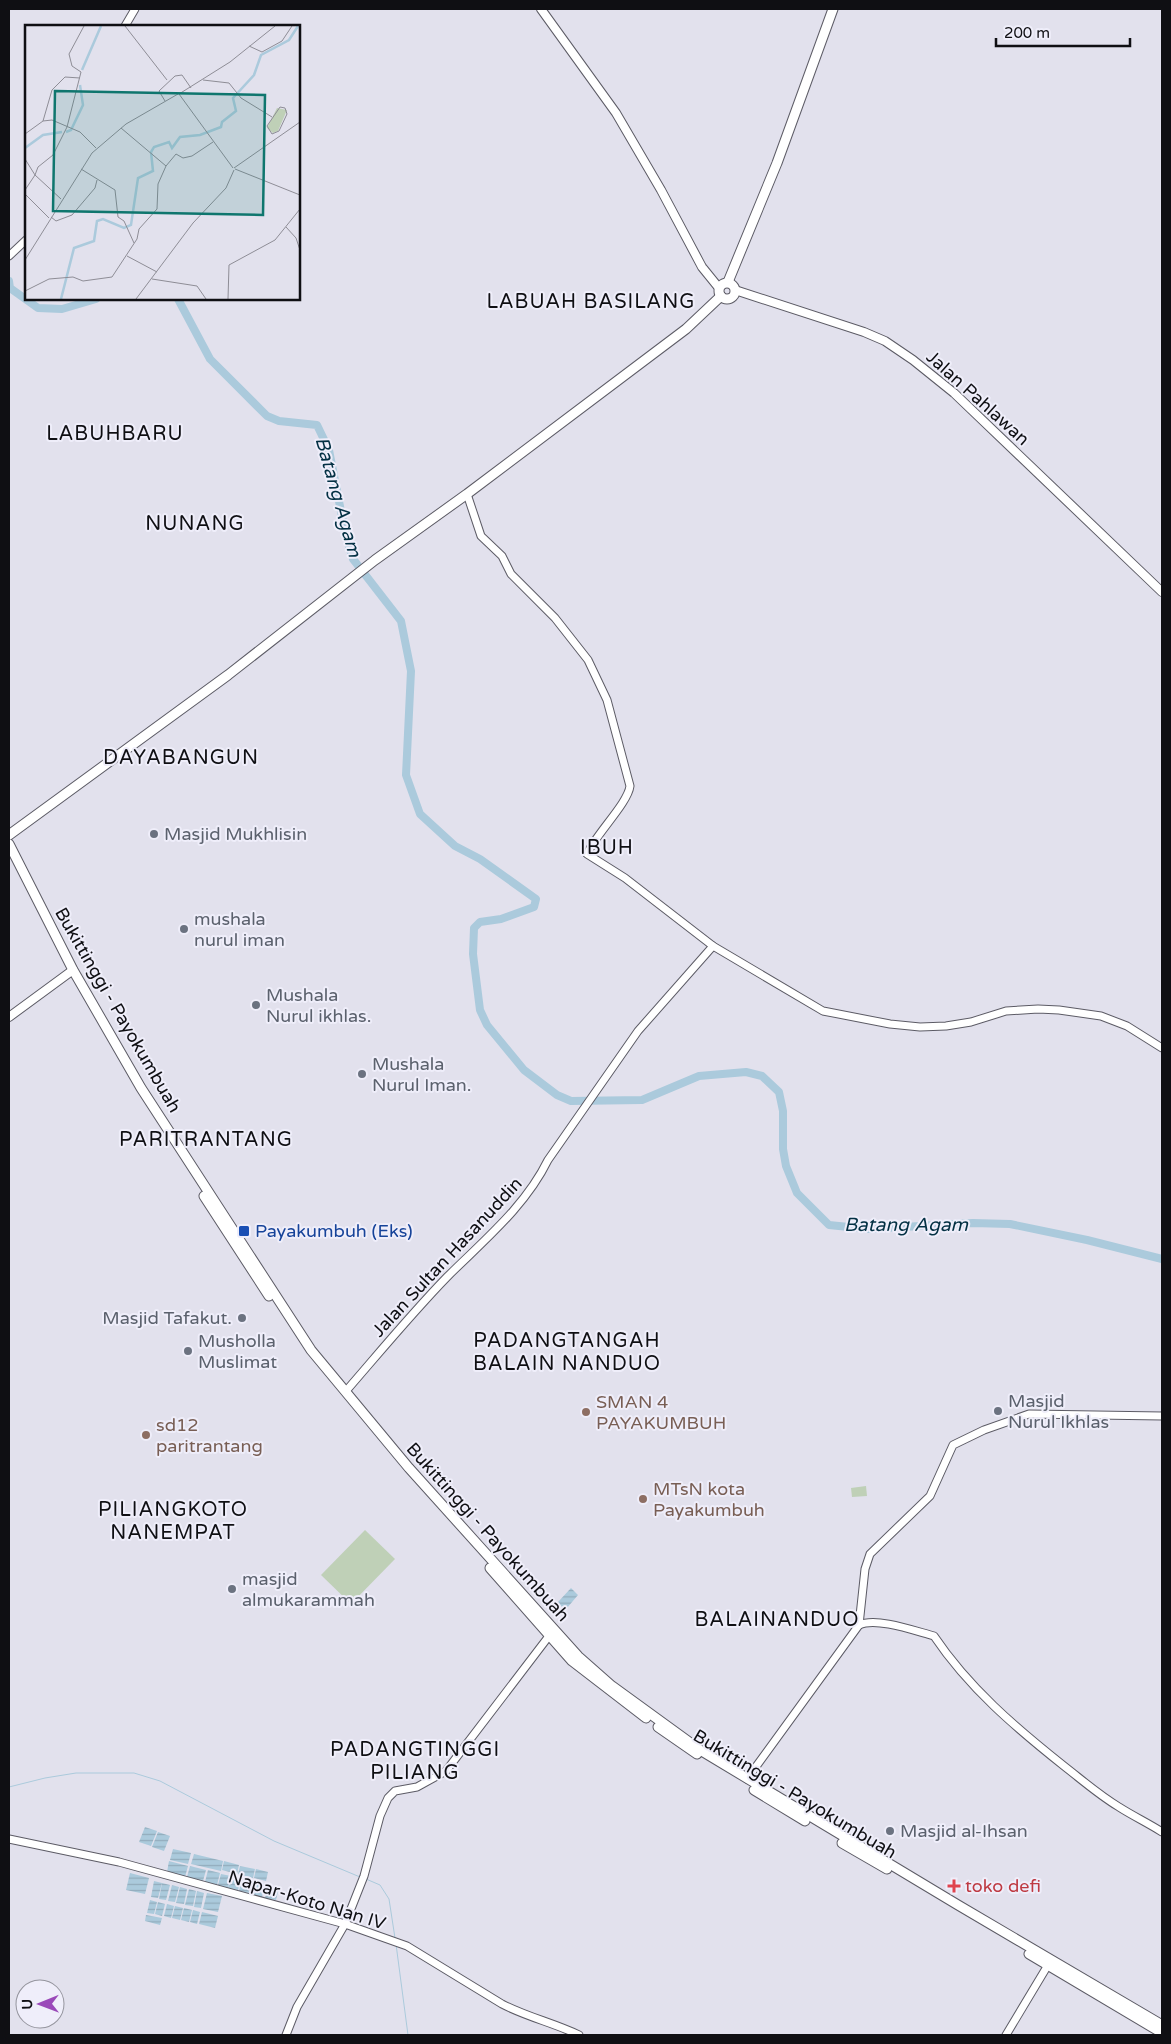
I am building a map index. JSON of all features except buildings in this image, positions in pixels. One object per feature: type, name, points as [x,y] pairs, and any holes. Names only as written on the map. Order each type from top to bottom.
[{"type":"main road","points":[[541,9],[616,113],[661,190],[702,267],[720,292],[728,298],[734,294],[735,290],[728,282]]},
{"type":"main road","points":[[9,839],[228,675],[375,560],[467,494],[686,329],[728,282],[776,163],[833,9]]},
{"type":"main road","name":"Jalan Pahlawan","points":[[735,290],[864,332],[885,341],[913,360],[954,393],[1162,592]]},
{"type":"main road","name":"Bukittinggi - Payokumbuah","points":[[9,839],[72,972]]},
{"type":"main road","name":"Bukittinggi - Payokumbuah","points":[[9,854],[72,972],[141,1088],[307,1353],[549,1636],[586,1673],[700,1750],[1127,2008],[1162,2033]]},
{"type":"main road","points":[[9,1017],[72,972]]},
{"type":"main road","name":"Bukittinggi - Payokumbuah","points":[[210,1200],[311,1350],[438,1505],[578,1656],[635,1707],[684,1746],[774,1802],[1048,1965],[1109,1997]]},
{"type":"main road","name":"Bukittinggi - Payokumbuah","points":[[1127,2008],[1162,2025]]},
{"type":"street","points":[[126,25],[135,9]]},
{"type":"street","points":[[10,255],[25,241]]},
{"type":"street","points":[[467,494],[481,536],[502,556],[511,574],[554,618],[583,652],[607,700],[630,786],[627,796],[596,837],[587,854],[624,878],[713,946],[823,1010],[890,1024],[920,1027],[946,1026],[971,1022],[1006,1012],[1038,1009],[1059,1010],[1101,1016],[1127,1026],[1162,1048]]},
{"type":"street","name":"Jalan Sultan Hasanuddin","points":[[346,1391],[447,1277],[518,1205],[540,1176],[548,1160],[638,1031],[713,946]]},
{"type":"street","points":[[747,1779],[862,1621],[865,1568],[870,1554],[930,1496],[953,1445],[984,1430],[1029,1414],[1162,1416]]},
{"type":"street","points":[[862,1621],[896,1626],[934,1636],[973,1687],[1011,1722],[1094,1790],[1119,1808],[1162,1832]]},
{"type":"street","points":[[286,2035],[297,2007],[344,1924],[363,1879],[380,1816],[388,1798],[395,1790],[417,1787],[439,1777],[446,1771],[549,1636]]},
{"type":"street","name":"Napar-Koto Nan IV","points":[[9,1838],[119,1862],[344,1924],[394,1942],[439,1964],[514,2010],[547,2021],[579,2035]]},
{"type":"street","points":[[1006,2035],[1048,1965]]},
{"type":"green space","points":[[866,1486],[867,1496],[852,1497],[851,1488]]},
{"type":"green space","points":[[365,1530],[395,1559],[351,1604],[321,1575]]},
{"type":"water","points":[[571,1588],[578,1595],[567,1608],[562,1607],[558,1602]]},
{"type":"water","points":[[145,1827],[157,1831],[151,1846],[139,1842]]},
{"type":"water","points":[[158,1832],[170,1836],[164,1851],[152,1847]]},
{"type":"water","points":[[173,1849],[191,1853],[188,1864],[170,1860]]},
{"type":"water","points":[[194,1854],[223,1861],[221,1871],[191,1864]]},
{"type":"water","points":[[169,1861],[188,1866],[185,1877],[167,1872]]},
{"type":"water","points":[[224,1861],[239,1865],[237,1874],[222,1870]]},
{"type":"water","points":[[190,1866],[206,1870],[203,1881],[187,1877]]},
{"type":"water","points":[[240,1866],[255,1869],[253,1878],[238,1874]]},
{"type":"water","points":[[256,1869],[268,1872],[266,1881],[254,1878]]},
{"type":"water","points":[[208,1870],[220,1873],[217,1885],[205,1882]]},
{"type":"water","points":[[130,1873],[149,1878],[145,1894],[126,1890]]},
{"type":"water","points":[[221,1874],[231,1876],[228,1888],[218,1885]]},
{"type":"water","points":[[232,1876],[241,1879],[238,1890],[228,1888]]},
{"type":"water","points":[[242,1879],[252,1881],[249,1893],[239,1891]]},
{"type":"water","points":[[154,1881],[162,1883],[158,1898],[151,1897]]},
{"type":"water","points":[[253,1881],[265,1884],[262,1897],[250,1894]]},
{"type":"water","points":[[162,1883],[170,1885],[166,1900],[159,1899]]},
{"type":"water","points":[[172,1885],[179,1887],[175,1902],[168,1901]]},
{"type":"water","points":[[268,1886],[279,1888],[276,1900],[265,1898]]},
{"type":"water","points":[[180,1887],[187,1889],[184,1904],[176,1903]]},
{"type":"water","points":[[189,1889],[196,1891],[193,1906],[185,1905]]},
{"type":"water","points":[[197,1891],[204,1893],[201,1908],[194,1907]]},
{"type":"water","points":[[207,1893],[222,1896],[218,1912],[203,1909]]},
{"type":"water","points":[[150,1900],[157,1902],[154,1914],[147,1913]]},
{"type":"water","points":[[158,1902],[165,1904],[162,1916],[155,1914]]},
{"type":"water","points":[[167,1904],[174,1906],[171,1918],[164,1916]]},
{"type":"water","points":[[175,1906],[183,1908],[180,1920],[172,1918]]},
{"type":"water","points":[[184,1908],[192,1910],[189,1922],[181,1920]]},
{"type":"water","points":[[193,1910],[200,1912],[197,1924],[190,1922]]},
{"type":"water","points":[[202,1912],[218,1916],[215,1928],[199,1924]]},
{"type":"water","points":[[146,1915],[162,1918],[160,1925],[145,1921]]},
{"type":"waterway","name":"Batang Agam","points":[[9,281],[10,288],[25,299]]},
{"type":"waterway","name":"Batang Agam","points":[[27,300],[38,308],[62,309],[93,300]]},
{"type":"waterway","name":"Batang Agam","points":[[179,300],[210,359],[267,416],[279,421],[317,425],[329,450],[346,537],[353,559],[401,621],[411,671],[406,775],[420,814],[455,846],[480,859],[536,899],[534,907],[501,919],[480,922],[474,928],[473,954],[480,1010],[487,1025],[524,1070],[557,1095],[571,1101],[642,1100],[699,1076],[746,1072],[762,1076],[779,1092],[783,1111],[783,1149],[786,1166],[797,1193],[829,1225],[868,1229],[973,1223],[1010,1224],[1087,1240],[1162,1259]]},
{"type":"waterway","points":[[9,1787],[76,1773],[134,1773],[160,1781],[274,1841],[360,1877]]},
{"type":"waterway","points":[[366,1879],[380,1885],[389,1899],[395,1938]]},
{"type":"waterway","points":[[396,1944],[408,2035]]},
{"type":"place","name":"Masjid Mukhlisin","points":[[154,834]]},
{"type":"place","name":"mushala nurul iman","points":[[184,929]]},
{"type":"place","name":"Mushala Nurul ikhlas.","points":[[256,1005]]},
{"type":"place","name":"Mushala Nurul Iman.","points":[[362,1074]]},
{"type":"place","name":"Payakumbuh (Eks)","points":[[244,1231]]},
{"type":"place","name":"Masjid Tafakut.","points":[[242,1318]]},
{"type":"place","name":"Musholla Muslimat","points":[[188,1351]]},
{"type":"place","name":"Masjid Nurul Ikhlas","points":[[998,1411]]},
{"type":"place","name":"SMAN 4 PAYAKUMBUH","points":[[586,1412]]},
{"type":"place","name":"sd12 paritrantang","points":[[146,1435]]},
{"type":"place","name":"MTsN kota Payakumbuh","points":[[643,1499]]},
{"type":"place","name":"masjid almukarammah","points":[[232,1589]]},
{"type":"place","name":"Masjid al-Ihsan","points":[[890,1831]]},
{"type":"place","name":"toko defi","points":[[954,1886]]},
{"type":"district","name":"LABUAH BASILANG","points":[[591,302]]},
{"type":"district","name":"LABUHBARU","points":[[115,434]]},
{"type":"district","name":"NUNANG","points":[[195,524]]},
{"type":"district","name":"DAYABANGUN","points":[[181,758]]},
{"type":"district","name":"IBUH","points":[[607,848]]},
{"type":"district","name":"PARITRANTANG","points":[[206,1140]]},
{"type":"district","name":"PADANGTANGAH BALAIN NANDUO","points":[[567,1352]]},
{"type":"district","name":"PILIANGKOTO NANEMPAT","points":[[173,1522]]},
{"type":"district","name":"BALAINANDUO","points":[[777,1620]]},
{"type":"district","name":"PADANGTINGGI PILIANG","points":[[415,1762]]}]
